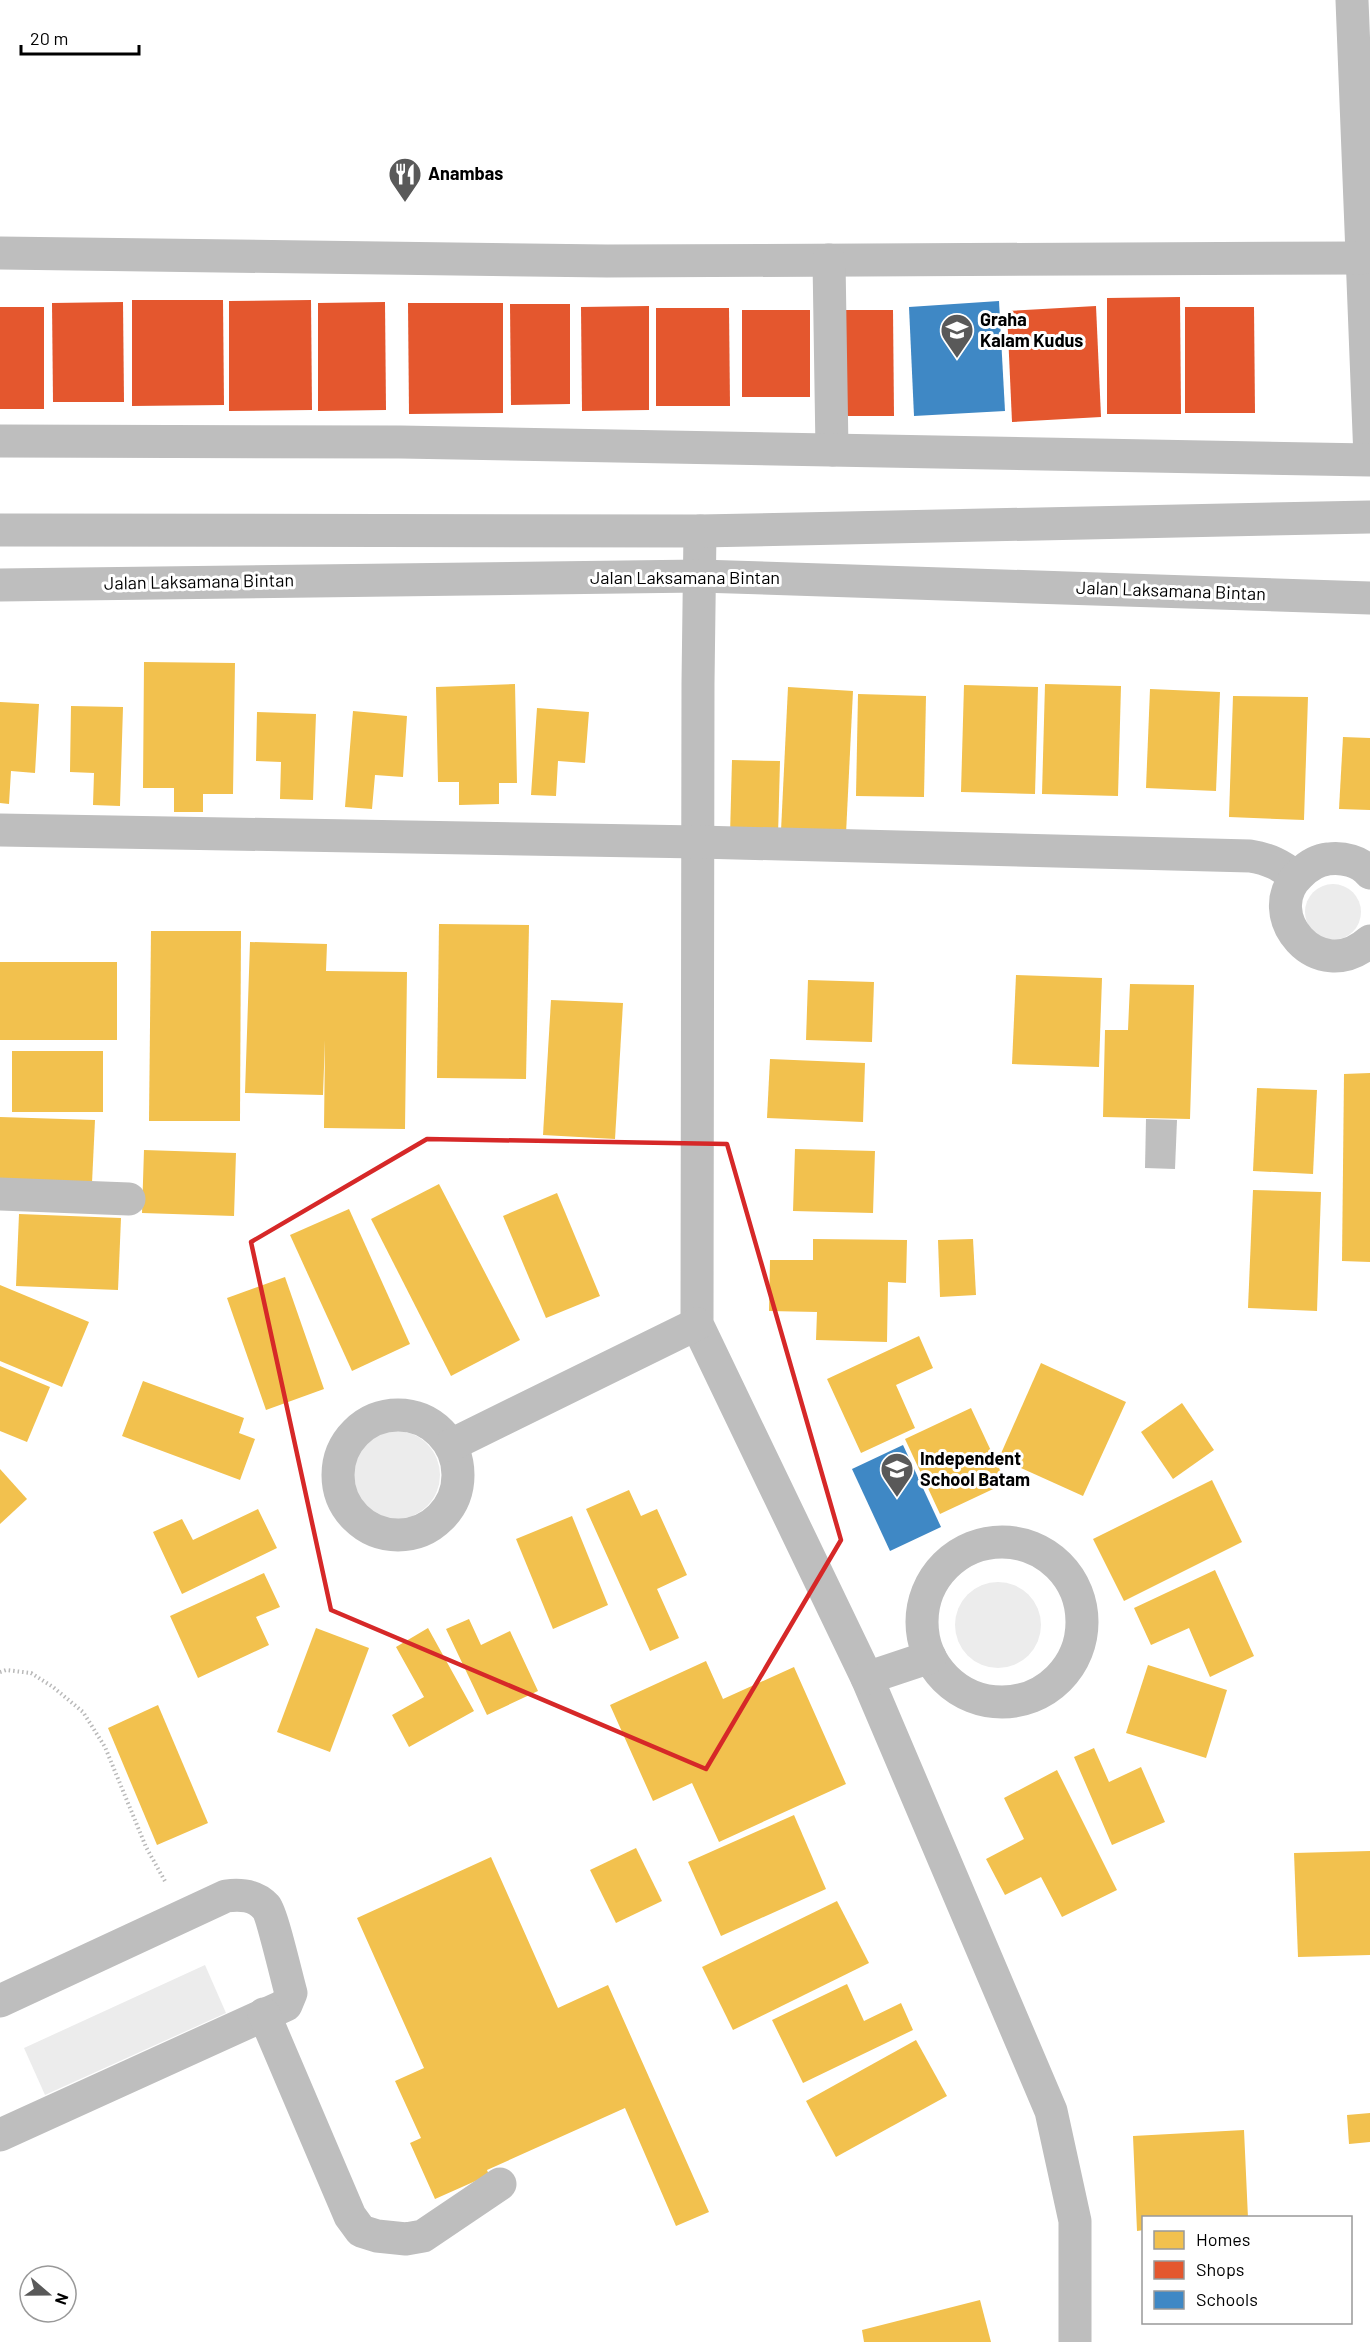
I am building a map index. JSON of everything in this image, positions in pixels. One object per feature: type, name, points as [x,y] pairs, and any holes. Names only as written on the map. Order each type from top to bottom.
[{"type":"street","points":[[0,441],[401,442],[1370,459],[1352,0]]},
{"type":"street","points":[[0,253],[607,261],[1362,258]]},
{"type":"street","points":[[829,260],[832,450]]},
{"type":"street","points":[[0,530],[700,531],[1370,517]]},
{"type":"street","points":[[700,531],[697,1324],[867,1678],[1050,2111],[1075,2221],[1075,2342]]},
{"type":"street","name":"Jalan Laksamana Bintan","points":[[0,585],[700,576],[1370,598]]},
{"type":"street","points":[[0,830],[699,842],[1250,856],[1267,859],[1283,866],[1296,877]]},
{"type":"street","points":[[1370,873],[1353,861],[1337,858],[1315,863],[1296,877],[1289,891],[1286,906],[1288,921],[1295,936],[1307,947],[1322,955],[1339,956],[1355,952],[1370,941]]},
{"type":"street","points":[[0,1194],[129,1199]]},
{"type":"street","points":[[451,1445],[697,1324]]},
{"type":"street","points":[[993,1542],[1019,1543],[1042,1552],[1062,1568],[1076,1590],[1082,1616],[1079,1644],[1067,1669],[1048,1688],[1022,1700],[995,1702],[968,1695],[946,1680],[930,1657],[923,1633],[924,1607],[933,1584],[948,1563],[969,1549],[993,1542]]},
{"type":"street","points":[[867,1678],[930,1657]]},
{"type":"street","points":[[0,2001],[226,1896],[242,1894],[256,1899],[268,1909],[291,1993],[286,2005],[3,2125]]},
{"type":"street","points":[[264,2014],[350,2216],[361,2231],[376,2236],[406,2239],[423,2236],[501,2184]]},
{"type":"path","points":[[0,1672],[6,1670],[31,1673],[53,1687],[83,1712],[105,1747],[146,1847],[183,1916]]},
{"type":"highlighted area","points":[[427,1139],[727,1144],[841,1540],[706,1769],[331,1610],[251,1242]]},
{"type":"shaded area","points":[[1333,884],[1344,886],[1353,892],[1359,901],[1361,912],[1359,923],[1353,932],[1344,938],[1333,940],[1322,938],[1313,932],[1307,923],[1305,912],[1307,901],[1313,892],[1322,886]]},
{"type":"shaded area","points":[[1146,1119],[1177,1120],[1175,1169],[1145,1168]]},
{"type":"shaded area","points":[[396,1431],[413,1435],[427,1444],[436,1458],[440,1475],[436,1492],[427,1506],[413,1515],[396,1519],[379,1515],[365,1506],[356,1492],[352,1475],[356,1458],[365,1444],[379,1435]]},
{"type":"shaded area","points":[[990,1582],[1006,1582],[1029,1594],[1038,1608],[1041,1625],[1038,1642],[1029,1656],[1006,1668],[990,1668],[974,1661],[962,1649],[955,1633],[955,1617],[962,1601],[974,1589]]},
{"type":"shaded area","points":[[205,1965],[226,2013],[45,2095],[24,2048]]},
{"type":"building: Homes","points":[[144,662],[235,663],[233,794],[203,794],[203,812],[174,812],[174,788],[143,788]]},
{"type":"building: Homes","points":[[515,684],[517,783],[499,783],[499,804],[459,805],[459,782],[438,782],[436,687]]},
{"type":"building: Homes","points":[[1045,684],[1121,686],[1118,796],[1042,794]]},
{"type":"building: Homes","points":[[964,685],[1038,687],[1035,794],[961,792]]},
{"type":"building: Homes","points":[[788,687],[853,691],[846,834],[781,831]]},
{"type":"building: Homes","points":[[1150,689],[1220,692],[1216,791],[1146,788]]},
{"type":"building: Homes","points":[[858,694],[926,696],[924,797],[856,796]]},
{"type":"building: Homes","points":[[1233,696],[1308,697],[1304,820],[1229,817]]},
{"type":"building: Homes","points":[[0,702],[39,704],[35,773],[11,771],[9,804],[0,803]]},
{"type":"building: Homes","points":[[71,706],[123,707],[120,806],[93,805],[94,773],[70,772]]},
{"type":"building: Homes","points":[[537,708],[589,712],[585,763],[558,761],[556,796],[531,795]]},
{"type":"building: Homes","points":[[353,711],[407,716],[403,777],[375,775],[372,809],[345,807]]},
{"type":"building: Homes","points":[[257,712],[316,714],[313,800],[280,799],[281,762],[256,761]]},
{"type":"building: Homes","points":[[1343,737],[1370,738],[1370,810],[1339,809]]},
{"type":"building: Homes","points":[[732,760],[780,761],[778,837],[730,836]]},
{"type":"building: Homes","points":[[439,924],[529,925],[526,1079],[437,1078]]},
{"type":"building: Homes","points":[[151,931],[241,931],[240,1121],[149,1121]]},
{"type":"building: Homes","points":[[250,942],[327,944],[326,971],[407,972],[405,1129],[324,1128],[325,1040],[323,1095],[245,1093]]},
{"type":"building: Homes","points":[[0,962],[117,962],[117,1040],[0,1040]]},
{"type":"building: Homes","points":[[1016,975],[1102,978],[1099,1067],[1012,1064]]},
{"type":"building: Homes","points":[[808,980],[874,982],[872,1042],[806,1040]]},
{"type":"building: Homes","points":[[1130,984],[1194,985],[1190,1119],[1103,1117],[1105,1030],[1128,1030]]},
{"type":"building: Homes","points":[[551,1000],[623,1003],[615,1139],[543,1135]]},
{"type":"building: Homes","points":[[12,1051],[103,1051],[103,1112],[12,1112]]},
{"type":"building: Homes","points":[[770,1059],[865,1063],[863,1122],[767,1118]]},
{"type":"building: Homes","points":[[1370,1073],[1370,1262],[1342,1261],[1344,1074]]},
{"type":"building: Homes","points":[[1257,1088],[1317,1090],[1313,1174],[1253,1171]]},
{"type":"building: Homes","points":[[0,1117],[95,1120],[92,1183],[0,1180]]},
{"type":"building: Homes","points":[[795,1149],[875,1151],[873,1213],[793,1211]]},
{"type":"building: Homes","points":[[144,1150],[236,1153],[234,1216],[142,1213]]},
{"type":"building: Homes","points":[[439,1184],[520,1340],[451,1376],[371,1219]]},
{"type":"building: Homes","points":[[1253,1190],[1321,1192],[1317,1311],[1248,1308]]},
{"type":"building: Homes","points":[[557,1193],[600,1296],[546,1318],[503,1216]]},
{"type":"building: Homes","points":[[349,1209],[410,1344],[352,1371],[290,1235]]},
{"type":"building: Homes","points":[[19,1214],[121,1218],[118,1290],[16,1286]]},
{"type":"building: Homes","points":[[813,1239],[907,1240],[906,1283],[888,1282],[887,1342],[816,1340],[817,1312],[769,1311],[770,1260],[813,1260]]},
{"type":"building: Homes","points":[[973,1239],[976,1295],[940,1297],[938,1240]]},
{"type":"building: Homes","points":[[285,1277],[324,1389],[266,1410],[227,1298]]},
{"type":"building: Homes","points":[[0,1285],[89,1322],[62,1387],[0,1361]]},
{"type":"building: Homes","points":[[919,1336],[933,1368],[896,1385],[915,1428],[861,1453],[827,1379]]},
{"type":"building: Homes","points":[[1041,1363],[1126,1402],[1083,1496],[999,1458]]},
{"type":"building: Homes","points":[[0,1366],[50,1387],[27,1442],[0,1431]]},
{"type":"building: Homes","points":[[143,1381],[244,1418],[239,1433],[255,1439],[240,1480],[122,1436]]},
{"type":"building: Homes","points":[[1182,1403],[1214,1450],[1173,1479],[1141,1432]]},
{"type":"building: Homes","points":[[971,1408],[1006,1483],[940,1514],[905,1439]]},
{"type":"building: Homes","points":[[0,1469],[27,1499],[0,1524]]},
{"type":"building: Homes","points":[[1212,1480],[1242,1542],[1124,1601],[1093,1539]]},
{"type":"building: Homes","points":[[629,1490],[641,1516],[657,1509],[687,1575],[657,1589],[679,1638],[650,1651],[586,1509]]},
{"type":"building: Homes","points":[[258,1509],[277,1548],[182,1594],[153,1532],[182,1519],[193,1540]]},
{"type":"building: Homes","points":[[572,1516],[608,1605],[553,1629],[516,1539]]},
{"type":"building: Homes","points":[[1215,1570],[1254,1656],[1210,1677],[1189,1628],[1151,1645],[1134,1608]]},
{"type":"building: Homes","points":[[264,1573],[280,1607],[256,1617],[269,1645],[198,1678],[170,1616]]},
{"type":"building: Homes","points":[[469,1619],[481,1645],[510,1631],[538,1691],[487,1715],[446,1629]]},
{"type":"building: Homes","points":[[316,1628],[369,1648],[330,1752],[277,1732]]},
{"type":"building: Homes","points":[[428,1628],[474,1711],[409,1747],[392,1715],[424,1697],[396,1647]]},
{"type":"building: Homes","points":[[706,1661],[723,1699],[794,1667],[846,1784],[719,1842],[692,1783],[653,1801],[610,1705]]},
{"type":"building: Homes","points":[[1148,1665],[1227,1690],[1206,1758],[1126,1733]]},
{"type":"building: Homes","points":[[158,1705],[208,1823],[157,1845],[108,1728]]},
{"type":"building: Homes","points":[[1094,1748],[1109,1782],[1141,1767],[1165,1822],[1112,1845],[1074,1757]]},
{"type":"building: Homes","points":[[1057,1770],[1117,1890],[1062,1917],[1041,1877],[1005,1895],[986,1859],[1024,1839],[1004,1798]]},
{"type":"building: Homes","points":[[794,1815],[826,1889],[721,1936],[688,1862]]},
{"type":"building: Homes","points":[[636,1848],[662,1901],[616,1923],[590,1870]]},
{"type":"building: Homes","points":[[1370,1851],[1370,1955],[1298,1957],[1294,1853]]},
{"type":"building: Homes","points":[[491,1857],[558,2008],[608,1985],[709,2212],[676,2226],[625,2108],[487,2170],[489,2175],[435,2199],[410,2143],[421,2138],[395,2081],[424,2068],[357,1918]]},
{"type":"building: Homes","points":[[837,1901],[869,1963],[733,2030],[702,1967]]},
{"type":"building: Homes","points":[[847,1984],[864,2021],[901,2003],[913,2030],[803,2083],[772,2020]]},
{"type":"building: Homes","points":[[916,2040],[947,2096],[836,2157],[806,2101]]},
{"type":"building: Homes","points":[[1370,2113],[1370,2142],[1349,2144],[1347,2115]]},
{"type":"building: Homes","points":[[1244,2130],[1248,2216],[1142,2216],[1142,2230],[1137,2231],[1133,2136]]},
{"type":"building: Homes","points":[[980,2300],[991,2342],[864,2342],[862,2330]]},
{"type":"building: Shops","points":[[1180,297],[1181,414],[1107,414],[1107,298]]},
{"type":"building: Shops","points":[[132,300],[223,300],[224,405],[132,406]]},
{"type":"building: Shops","points":[[311,300],[312,410],[229,411],[229,301]]},
{"type":"building: Shops","points":[[123,302],[124,402],[53,402],[52,303]]},
{"type":"building: Shops","points":[[385,302],[386,410],[318,411],[318,303]]},
{"type":"building: Shops","points":[[408,303],[503,303],[503,413],[409,414]]},
{"type":"building: Shops","points":[[510,304],[570,304],[570,404],[511,405]]},
{"type":"building: Shops","points":[[649,306],[649,410],[582,411],[581,307]]},
{"type":"building: Shops","points":[[1096,306],[1101,417],[1012,422],[1007,311]]},
{"type":"building: Shops","points":[[0,307],[44,307],[44,409],[0,409]]},
{"type":"building: Shops","points":[[1185,307],[1254,307],[1255,413],[1185,413]]},
{"type":"building: Shops","points":[[656,308],[729,308],[730,406],[656,406]]},
{"type":"building: Shops","points":[[742,310],[810,310],[810,397],[742,397]]},
{"type":"building: Shops","points":[[837,310],[893,310],[894,416],[837,416]]},
{"type":"building: Schools","name":"Graha Kalam Kudus","points":[[999,301],[1005,411],[914,416],[909,307]]},
{"type":"building: Schools","name":"Independent School Batam","points":[[903,1445],[941,1527],[890,1551],[852,1469]]},
{"type":"place","name":"Anambas","points":[[405,203]]},
{"type":"place","name":"Graha Kalam Kudus","points":[[957,359]]},
{"type":"place","name":"Independent School Batam","points":[[897,1498]]}]
